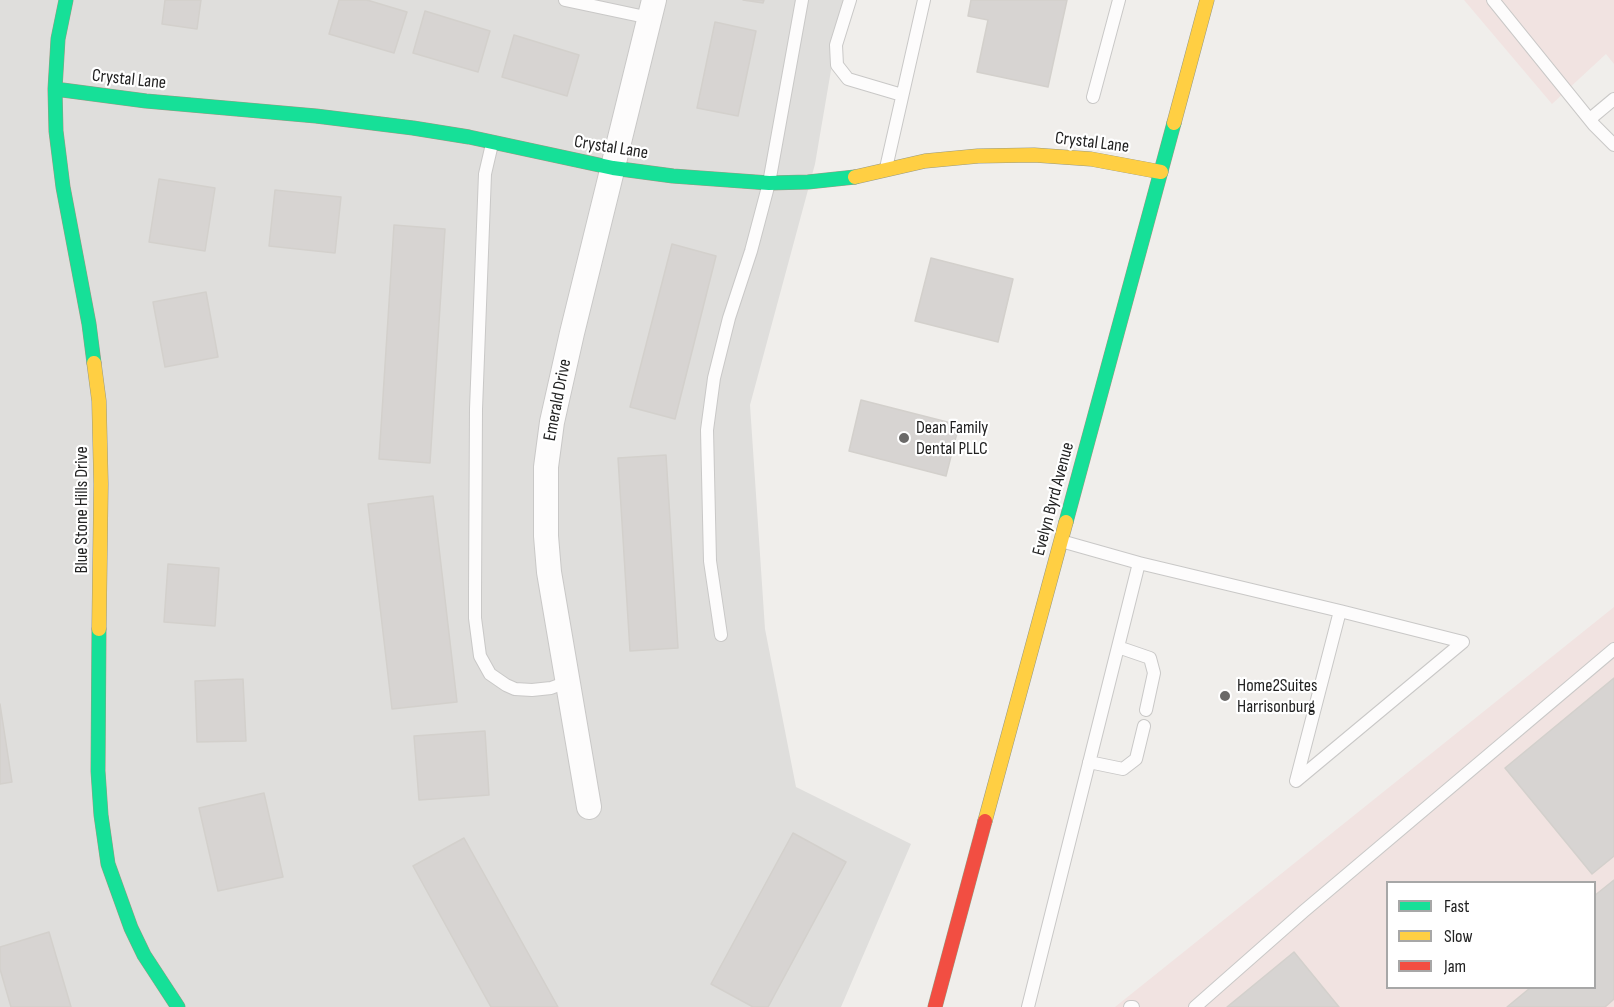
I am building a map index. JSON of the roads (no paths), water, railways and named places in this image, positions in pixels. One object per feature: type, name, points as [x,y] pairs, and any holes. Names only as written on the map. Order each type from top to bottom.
[{"type":"street","name":"Blue Stone Hills Drive","points":[[66,0],[58,39],[55,89],[56,131],[61,176],[89,324],[99,401],[101,484],[98,771],[104,844],[114,882],[131,928],[149,963],[178,1007]]},
{"type":"street","name":"Evelyn Byrd Avenue","points":[[935,1007],[1207,0]]},
{"type":"street","name":"Emerald Drive","points":[[589,807],[549,572],[546,536],[546,467],[557,400],[652,9]]},
{"type":"street","name":"Crystal Lane","points":[[55,89],[146,101],[316,116],[413,128],[613,168],[673,176],[769,183],[841,180],[926,161],[978,156],[1034,155],[1091,159],[1161,172]]},
{"type":"lane","points":[[565,0],[652,9]]},
{"type":"lane","points":[[721,635],[710,561],[707,430],[714,378],[729,318],[751,252],[769,183],[802,0]]},
{"type":"lane","points":[[850,0],[836,45],[837,65],[848,79],[902,94]]},
{"type":"lane","points":[[885,169],[924,0]]},
{"type":"lane","points":[[1093,97],[1119,0]]},
{"type":"lane","points":[[1493,0],[1614,145]]},
{"type":"lane","points":[[1590,119],[1614,99]]},
{"type":"lane","points":[[492,143],[485,174],[476,409],[475,618],[480,656],[490,674],[506,686],[515,689],[551,688],[567,682]]},
{"type":"lane","points":[[1061,541],[1139,563],[1340,611],[1463,642],[1296,781],[1340,611]]},
{"type":"lane","points":[[1028,1007],[1139,563]]},
{"type":"lane","points":[[1118,647],[1150,658],[1154,674],[1146,710]]},
{"type":"lane","points":[[1195,1007],[1304,911],[1614,649]]},
{"type":"lane","points":[[1089,762],[1123,769],[1136,759],[1144,726]]},
{"type":"place","name":"Dean Family Dental PLLC","points":[[904,438]]},
{"type":"place","name":"Home2Suites Harrisonburg","points":[[1225,696]]}]
